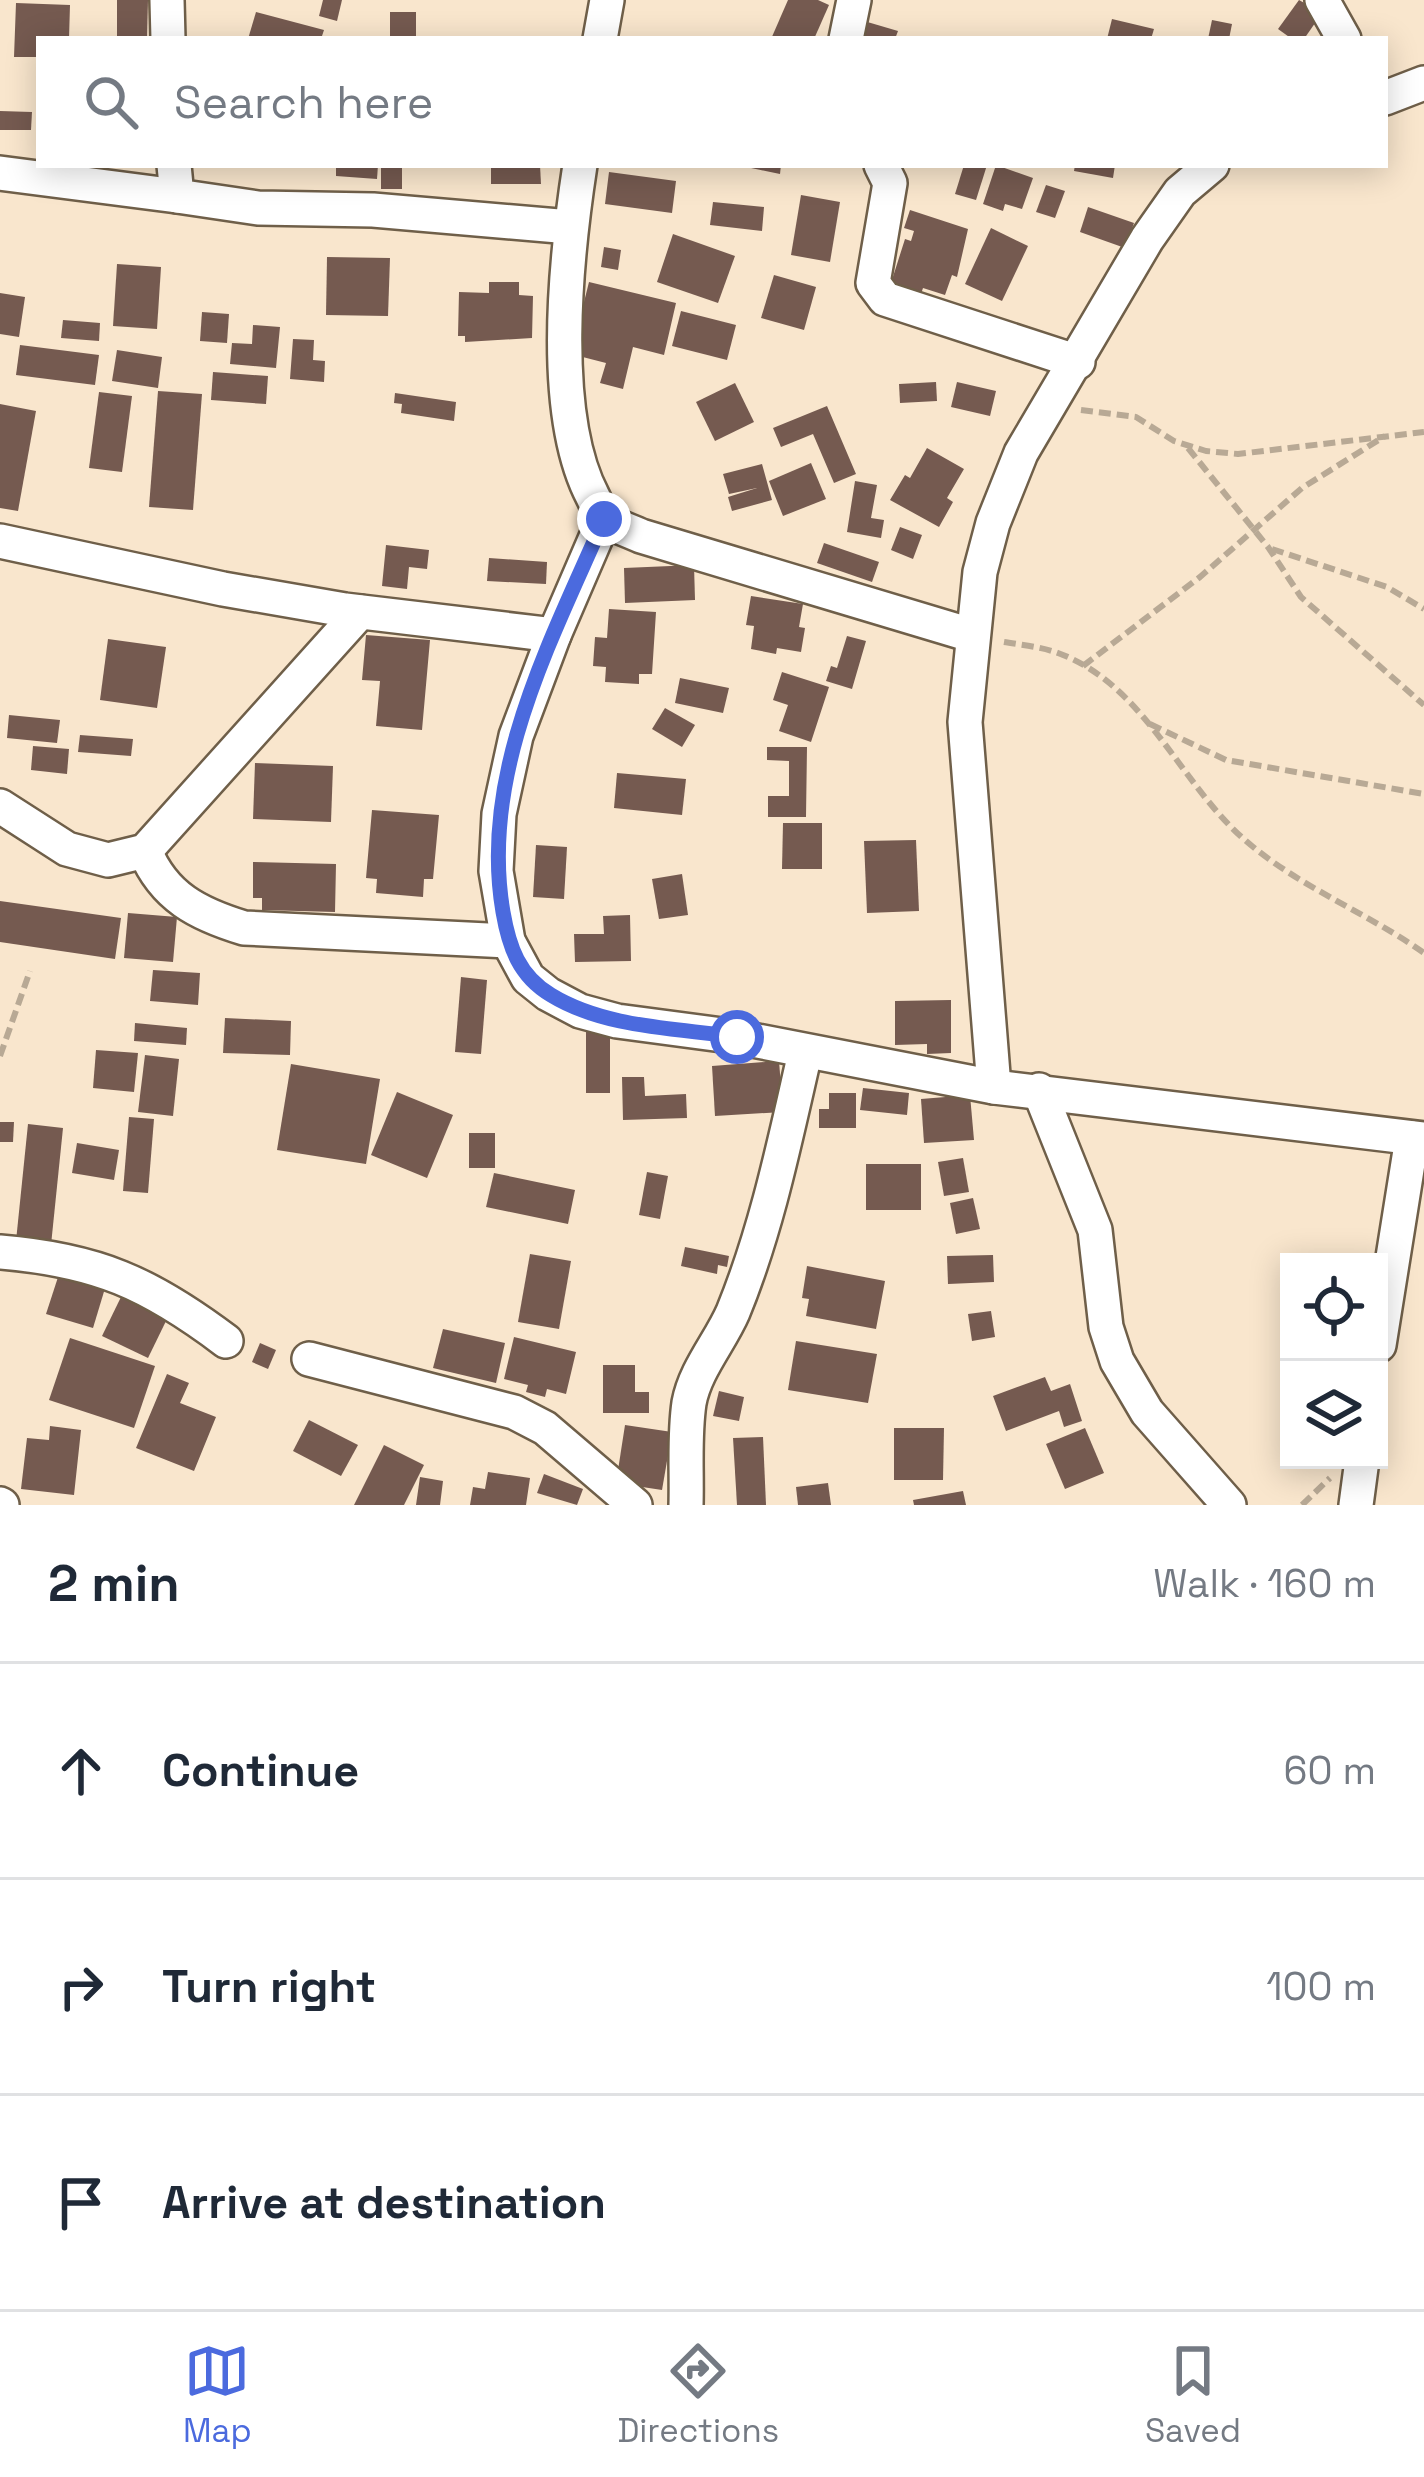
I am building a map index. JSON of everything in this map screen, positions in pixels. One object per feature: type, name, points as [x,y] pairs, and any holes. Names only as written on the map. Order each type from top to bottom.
[{"type":"street","points":[[166,0],[168,36]]},
{"type":"street","points":[[601,36],[607,0]]},
{"type":"street","points":[[847,36],[854,0]]},
{"type":"street","points":[[1322,0],[1342,36]]},
{"type":"street","points":[[1388,94],[1424,82]]},
{"type":"street","points":[[580,168],[570,227],[566,311],[569,412],[580,473],[604,519],[641,536],[971,635]]},
{"type":"street","points":[[882,168],[890,183],[873,283],[885,299],[1078,362]]},
{"type":"street","points":[[994,1087],[965,722],[980,572],[993,523],[1021,453],[1047,407],[1078,362],[1147,239],[1180,192],[1208,168]]},
{"type":"street","points":[[0,172],[176,180],[257,208],[373,210],[570,227]]},
{"type":"street","points":[[604,519],[516,736],[499,814],[496,871],[508,941],[528,978],[580,1011],[617,1021],[737,1037],[994,1087],[1418,1138],[1388,1298]]},
{"type":"street","points":[[0,541],[223,589],[360,612],[554,635]]},
{"type":"street","points":[[0,806],[68,849],[108,860],[146,850],[360,612]]},
{"type":"street","points":[[146,850],[167,891],[207,917],[244,928],[508,941]]},
{"type":"street","points":[[686,1505],[686,1440],[693,1388],[732,1314],[746,1273],[774,1189],[805,1053]]},
{"type":"street","points":[[1039,1090],[1095,1230],[1106,1327],[1118,1361],[1147,1412],[1229,1505]]},
{"type":"street","points":[[0,1252],[51,1256],[100,1268],[147,1288],[226,1341]]},
{"type":"street","points":[[308,1359],[514,1412],[545,1428],[635,1505]]},
{"type":"street","points":[[1356,1505],[1361,1469]]},
{"type":"path","points":[[1047,407],[1136,417],[1186,445],[1238,454],[1424,432]]},
{"type":"path","points":[[1083,666],[1302,488],[1388,435]]},
{"type":"path","points":[[1186,445],[1268,547],[1301,597],[1424,705]]},
{"type":"path","points":[[1268,547],[1388,587],[1424,610]]},
{"type":"path","points":[[971,635],[1058,653],[1083,666],[1130,700],[1222,817],[1250,845],[1294,877],[1424,953]]},
{"type":"path","points":[[1148,723],[1226,760],[1424,794]]},
{"type":"path","points":[[0,1056],[30,971]]},
{"type":"path","points":[[1302,1505],[1330,1478]]},
{"type":"building","points":[[117,0],[148,0],[147,36],[117,36]]},
{"type":"building","points":[[323,0],[342,0],[337,21],[319,16]]},
{"type":"building","points":[[788,0],[818,0],[829,5],[815,36],[772,36]]},
{"type":"building","points":[[1299,0],[1322,13],[1306,36],[1288,36],[1278,29]]},
{"type":"building","points":[[16,3],[70,5],[69,36],[36,36],[36,57],[14,57]]},
{"type":"building","points":[[256,12],[324,30],[322,36],[249,36]]},
{"type":"building","points":[[390,12],[416,12],[416,36],[390,36]]},
{"type":"building","points":[[1112,19],[1154,29],[1152,36],[1108,36]]},
{"type":"building","points":[[1212,20],[1232,24],[1230,36],[1209,36]]},
{"type":"building","points":[[864,21],[898,31],[896,36],[860,36]]},
{"type":"building","points":[[0,111],[32,112],[31,130],[0,130]]},
{"type":"building","points":[[336,168],[378,168],[377,179],[336,176]]},
{"type":"building","points":[[381,168],[402,168],[402,189],[381,189]]},
{"type":"building","points":[[491,168],[540,168],[541,184],[491,184]]},
{"type":"building","points":[[963,168],[986,168],[976,200],[955,194]]},
{"type":"building","points":[[995,168],[1033,178],[1022,209],[1005,204],[1003,211],[983,204]]},
{"type":"building","points":[[1074,168],[1115,168],[1113,178]]},
{"type":"building","points":[[609,172],[676,181],[672,213],[605,204]]},
{"type":"building","points":[[1046,185],[1065,191],[1055,218],[1036,212]]},
{"type":"building","points":[[801,195],[840,202],[830,262],[791,255]]},
{"type":"building","points":[[713,202],[764,207],[762,231],[710,225]]},
{"type":"building","points":[[1088,207],[1134,223],[1125,248],[1080,232]]},
{"type":"building","points":[[910,210],[968,229],[957,277],[952,275],[945,295],[923,288],[919,300],[896,293],[898,285],[891,283],[905,239],[911,241],[914,231],[904,228]]},
{"type":"building","points":[[991,228],[1028,246],[1002,301],[965,284]]},
{"type":"building","points":[[673,234],[735,256],[718,303],[657,282]]},
{"type":"building","points":[[604,247],[621,250],[618,270],[601,267]]},
{"type":"building","points":[[327,257],[390,258],[388,316],[326,315]]},
{"type":"building","points":[[117,264],[161,267],[157,329],[113,326]]},
{"type":"building","points":[[774,275],[816,287],[804,330],[761,318]]},
{"type":"building","points":[[489,282],[519,282],[519,295],[533,296],[532,338],[465,342],[465,336],[458,336],[459,292],[489,293]]},
{"type":"building","points":[[589,282],[676,303],[664,355],[633,347],[623,389],[600,383],[606,363],[571,354]]},
{"type":"building","points":[[0,293],[25,297],[19,337],[0,334]]},
{"type":"building","points":[[681,311],[736,325],[727,360],[672,346]]},
{"type":"building","points":[[202,312],[229,314],[227,343],[200,341]]},
{"type":"building","points":[[63,320],[100,323],[99,341],[61,338]]},
{"type":"building","points":[[253,325],[280,327],[276,368],[230,364],[232,343],[252,344]]},
{"type":"building","points":[[293,339],[314,340],[313,360],[325,361],[324,382],[290,379]]},
{"type":"building","points":[[20,345],[99,355],[95,385],[16,375]]},
{"type":"building","points":[[117,350],[162,357],[158,388],[112,381]]},
{"type":"building","points":[[213,372],[268,376],[266,404],[211,400]]},
{"type":"building","points":[[936,382],[937,401],[900,403],[899,384]]},
{"type":"building","points":[[957,382],[996,391],[990,416],[951,407]]},
{"type":"building","points":[[735,383],[754,422],[715,441],[696,402]]},
{"type":"building","points":[[158,391],[202,394],[193,510],[149,507]]},
{"type":"building","points":[[99,392],[132,396],[122,472],[89,468]]},
{"type":"building","points":[[395,393],[456,402],[454,421],[401,413],[402,404],[394,403]]},
{"type":"building","points":[[0,404],[36,411],[18,511],[0,508]]},
{"type":"building","points":[[827,406],[856,474],[834,483],[813,434],[781,447],[773,428]]},
{"type":"building","points":[[927,448],[964,469],[947,498],[953,502],[939,527],[890,500]]},
{"type":"building","points":[[811,463],[826,499],[783,516],[769,481]]},
{"type":"building","points":[[762,464],[772,500],[732,511],[728,497],[757,488],[729,494],[723,474]]},
{"type":"building","points":[[855,481],[877,485],[871,518],[884,520],[881,538],[847,532]]},
{"type":"building","points":[[900,527],[922,535],[913,559],[891,550]]},
{"type":"building","points":[[824,543],[879,562],[872,582],[817,563]]},
{"type":"building","points":[[386,545],[429,550],[427,569],[409,567],[407,589],[382,586]]},
{"type":"building","points":[[489,558],[547,562],[546,584],[487,581]]},
{"type":"building","points":[[694,565],[695,600],[625,603],[624,568]]},
{"type":"building","points":[[751,596],[803,604],[801,652],[751,649],[754,626],[746,625]]},
{"type":"building","points":[[609,609],[656,612],[652,674],[639,674],[639,684],[605,682],[606,667],[593,666],[595,637],[607,638]]},
{"type":"building","points":[[366,635],[430,640],[422,730],[376,726],[380,681],[362,680]]},
{"type":"building","points":[[847,636],[866,641],[852,689],[826,681],[831,666],[837,668]]},
{"type":"building","points":[[108,639],[166,647],[157,708],[100,700]]},
{"type":"building","points":[[782,672],[829,687],[811,742],[779,731],[788,705],[773,700]]},
{"type":"building","points":[[680,678],[729,688],[723,713],[675,703]]},
{"type":"building","points":[[665,708],[695,725],[682,747],[652,729]]},
{"type":"building","points":[[9,715],[60,720],[57,743],[7,738]]},
{"type":"building","points":[[80,735],[133,739],[131,756],[78,752]]},
{"type":"building","points":[[33,746],[69,749],[67,774],[31,770]]},
{"type":"building","points":[[767,747],[807,747],[806,817],[768,817],[768,796],[789,796],[789,761],[767,760]]},
{"type":"building","points":[[255,763],[333,766],[331,822],[253,819]]},
{"type":"building","points":[[617,773],[686,779],[682,815],[614,808]]},
{"type":"building","points":[[372,810],[439,815],[433,879],[424,879],[423,897],[376,893],[377,879],[366,878]]},
{"type":"building","points":[[783,823],[822,823],[822,869],[782,869]]},
{"type":"building","points":[[916,840],[919,911],[867,913],[864,841]]},
{"type":"building","points":[[536,845],[567,847],[564,899],[533,897]]},
{"type":"building","points":[[253,862],[336,864],[335,912],[262,910],[262,898],[253,898]]},
{"type":"building","points":[[682,874],[688,915],[659,919],[652,879]]},
{"type":"building","points":[[0,901],[121,918],[115,959],[0,942]]},
{"type":"building","points":[[128,913],[177,917],[173,962],[124,958]]},
{"type":"building","points":[[630,915],[631,961],[575,962],[574,934],[604,934],[603,916]]},
{"type":"building","points":[[153,970],[200,973],[198,1005],[150,1001]]},
{"type":"building","points":[[461,977],[487,980],[481,1054],[455,1052]]},
{"type":"building","points":[[951,1000],[951,1053],[927,1054],[927,1044],[895,1045],[895,1001]]},
{"type":"building","points":[[225,1018],[291,1021],[290,1055],[223,1053]]},
{"type":"building","points":[[135,1023],[187,1028],[186,1045],[134,1041]]},
{"type":"building","points":[[586,1032],[610,1032],[610,1093],[586,1093]]},
{"type":"building","points":[[96,1050],[138,1053],[134,1092],[93,1088]]},
{"type":"building","points":[[145,1055],[179,1059],[173,1116],[138,1112]]},
{"type":"building","points":[[779,1061],[783,1112],[715,1116],[712,1066]]},
{"type":"building","points":[[291,1064],[380,1079],[366,1164],[277,1150]]},
{"type":"building","points":[[622,1077],[644,1077],[645,1096],[686,1094],[687,1118],[623,1120]]},
{"type":"building","points":[[863,1088],[909,1093],[907,1115],[860,1110]]},
{"type":"building","points":[[397,1092],[453,1115],[427,1178],[371,1155]]},
{"type":"building","points":[[829,1093],[856,1093],[856,1128],[819,1128],[819,1109],[829,1109]]},
{"type":"building","points":[[970,1095],[974,1140],[924,1143],[921,1099]]},
{"type":"building","points":[[129,1117],[154,1119],[148,1193],[123,1191]]},
{"type":"building","points":[[0,1122],[14,1122],[13,1142],[0,1142]]},
{"type":"building","points":[[28,1124],[63,1128],[51,1245],[16,1241]]},
{"type":"building","points":[[469,1133],[495,1133],[495,1168],[469,1168]]},
{"type":"building","points":[[77,1143],[119,1150],[114,1180],[72,1173]]},
{"type":"building","points":[[963,1158],[969,1192],[944,1196],[938,1162]]},
{"type":"building","points":[[866,1164],[921,1164],[921,1210],[866,1210]]},
{"type":"building","points":[[647,1172],[668,1176],[660,1219],[639,1215]]},
{"type":"building","points":[[494,1173],[575,1190],[568,1224],[486,1207]]},
{"type":"building","points":[[973,1198],[980,1229],[956,1234],[950,1203]]},
{"type":"building","points":[[685,1247],[729,1256],[727,1267],[718,1265],[717,1274],[681,1266]]},
{"type":"building","points":[[530,1254],[571,1261],[559,1329],[518,1322]]},
{"type":"building","points":[[993,1255],[994,1282],[948,1284],[947,1256]]},
{"type":"building","points":[[807,1266],[885,1281],[876,1329],[806,1316],[809,1299],[802,1298]]},
{"type":"building","points":[[60,1271],[106,1285],[93,1328],[46,1314]]},
{"type":"building","points":[[121,1297],[167,1319],[148,1358],[102,1336]]},
{"type":"building","points":[[991,1311],[995,1337],[972,1341],[968,1314]]},
{"type":"building","points":[[443,1329],[505,1343],[496,1383],[433,1368]]},
{"type":"building","points":[[514,1337],[576,1352],[566,1394],[547,1389],[545,1397],[526,1392],[528,1385],[504,1379]]},
{"type":"building","points":[[70,1338],[155,1366],[134,1428],[49,1400]]},
{"type":"building","points":[[796,1341],[877,1354],[868,1403],[788,1390]]},
{"type":"building","points":[[260,1343],[276,1350],[268,1369],[252,1362]]},
{"type":"building","points":[[603,1365],[635,1365],[635,1392],[649,1392],[649,1413],[603,1413]]},
{"type":"building","points":[[167,1374],[189,1383],[180,1403],[216,1417],[194,1471],[136,1448]]},
{"type":"building","points":[[1045,1377],[1051,1391],[1070,1384],[1082,1421],[1064,1427],[1059,1411],[1006,1431],[993,1396]]},
{"type":"building","points":[[719,1391],[744,1397],[739,1421],[713,1416]]},
{"type":"building","points":[[309,1420],[358,1445],[341,1476],[293,1451]]},
{"type":"building","points":[[625,1425],[672,1432],[662,1490],[616,1483]]},
{"type":"building","points":[[50,1426],[81,1430],[74,1495],[21,1489],[27,1438],[49,1440]]},
{"type":"building","points":[[894,1428],[944,1428],[943,1480],[894,1480]]},
{"type":"building","points":[[1085,1428],[1104,1473],[1065,1489],[1046,1444]]},
{"type":"building","points":[[763,1437],[766,1505],[737,1505],[733,1438]]},
{"type":"building","points":[[384,1445],[424,1465],[404,1505],[354,1505]]},
{"type":"building","points":[[488,1472],[530,1478],[526,1505],[470,1505],[473,1487],[485,1489]]},
{"type":"building","points":[[544,1474],[583,1489],[577,1505],[537,1493]]},
{"type":"building","points":[[420,1477],[443,1481],[440,1505],[416,1505]]},
{"type":"building","points":[[828,1483],[831,1505],[798,1505],[796,1487]]},
{"type":"building","points":[[963,1491],[966,1505],[914,1505],[913,1500]]},
{"type":"route","points":[[604,519],[554,635],[507,773],[496,871],[508,941],[528,978],[580,1011],[617,1021],[737,1037]]}]
